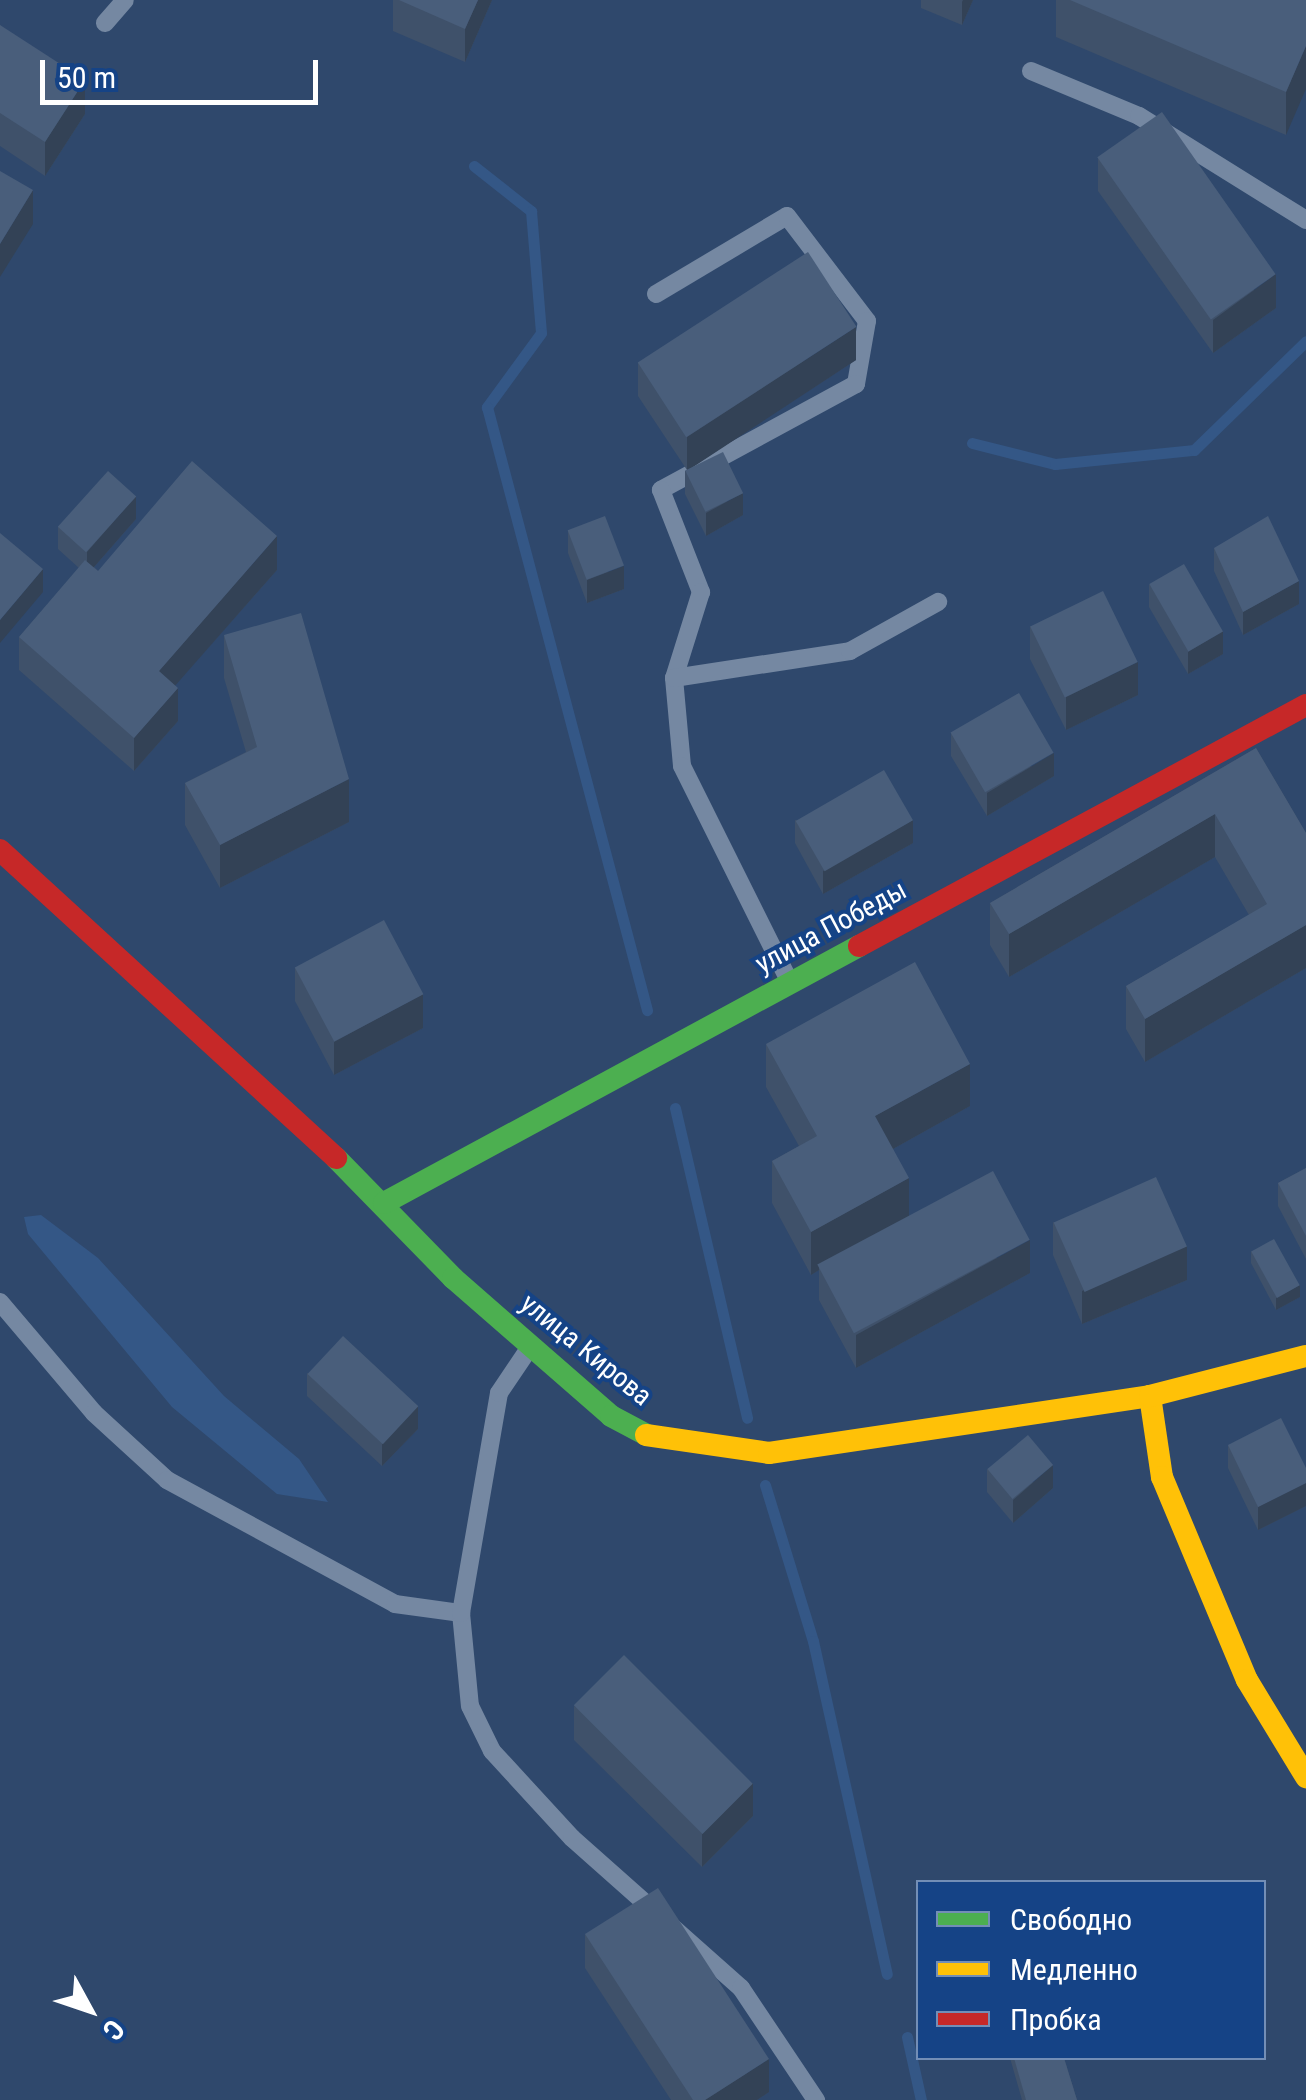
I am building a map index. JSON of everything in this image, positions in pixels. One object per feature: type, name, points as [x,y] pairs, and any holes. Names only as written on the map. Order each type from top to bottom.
[{"type":"street","name":"улица Победы","points":[[384,1203],[1306,704]]},
{"type":"street","name":"улица Кирова","points":[[0,850],[384,1203],[530,1347],[611,1416],[657,1440],[714,1453],[1150,1396],[1306,1356]]},
{"type":"street","points":[[1150,1396],[1162,1476],[1246,1680],[1306,1777]]},
{"type":"lane","points":[[105,22],[126,0]]},
{"type":"lane","points":[[1030,70],[1139,116],[1306,220]]},
{"type":"lane","points":[[656,294],[788,216],[867,321],[856,384],[661,490],[701,592],[674,678],[682,766],[790,983]]},
{"type":"lane","points":[[674,678],[850,652],[938,602]]},
{"type":"lane","points":[[0,1302],[94,1413],[167,1480],[394,1604],[461,1613]]},
{"type":"lane","points":[[530,1347],[499,1393],[461,1613],[470,1706],[492,1751],[572,1838],[741,1988],[816,2100]]},
{"type":"water","points":[[41,1215],[98,1258],[224,1396],[299,1459],[328,1502],[277,1494],[172,1407],[28,1234],[24,1217]]},
{"type":"building","points":[[399,0],[478,0],[465,29]]},
{"type":"building","points":[[1070,0],[1306,0],[1306,46],[1286,92]]},
{"type":"building","points":[[0,25],[85,80],[45,142],[0,113]]},
{"type":"building","points":[[1162,112],[1276,274],[1211,320],[1097,157]]},
{"type":"building","points":[[0,171],[33,190],[0,244]]},
{"type":"building","points":[[808,252],[856,327],[686,437],[638,363]]},
{"type":"building","points":[[723,452],[743,493],[705,512],[685,470]]},
{"type":"building","points":[[192,461],[277,536],[159,671],[178,688],[134,738],[19,637],[85,560],[98,571]]},
{"type":"building","points":[[108,471],[136,496],[86,552],[58,527]]},
{"type":"building","points":[[605,516],[624,565],[587,580],[568,530]]},
{"type":"building","points":[[1268,516],[1299,581],[1243,612],[1214,548]]},
{"type":"building","points":[[0,533],[43,569],[0,620]]},
{"type":"building","points":[[1184,564],[1223,632],[1188,652],[1149,584]]},
{"type":"building","points":[[1103,591],[1138,662],[1065,698],[1030,627]]},
{"type":"building","points":[[301,613],[349,779],[220,845],[185,783],[257,747],[224,635]]},
{"type":"building","points":[[1019,693],[1054,753],[985,792],[951,733]]},
{"type":"building","points":[[1256,748],[1306,833],[1306,925],[1145,1019],[1126,986],[1267,904],[1215,814],[1009,934],[990,903]]},
{"type":"building","points":[[884,770],[913,820],[825,871],[796,821]]},
{"type":"building","points":[[384,920],[423,994],[334,1042],[295,967]]},
{"type":"building","points":[[915,962],[970,1064],[875,1116],[909,1178],[811,1232],[772,1161],[817,1136],[766,1044]]},
{"type":"building","points":[[1306,1168],[1306,1236],[1278,1183]]},
{"type":"building","points":[[993,1171],[1030,1240],[854,1333],[817,1264]]},
{"type":"building","points":[[1156,1177],[1187,1246],[1085,1292],[1054,1223]]},
{"type":"building","points":[[1274,1239],[1300,1285],[1277,1298],[1251,1252]]},
{"type":"building","points":[[343,1336],[418,1406],[383,1444],[308,1374]]},
{"type":"building","points":[[1281,1418],[1306,1468],[1306,1483],[1258,1507],[1228,1445]]},
{"type":"building","points":[[1028,1435],[1053,1465],[1012,1499],[987,1469]]},
{"type":"building","points":[[624,1655],[753,1784],[702,1834],[574,1705]]},
{"type":"building","points":[[658,1888],[769,2059],[705,2100],[693,2100],[585,1934]]},
{"type":"building","points":[[1015,2060],[1065,2060],[1077,2100],[1026,2100]]},
{"type":"waterway","points":[[474,166],[531,211],[541,333],[487,407],[647,1010]]},
{"type":"waterway","points":[[972,443],[1055,464],[1194,450],[1306,341]]},
{"type":"waterway","points":[[675,1108],[747,1418]]},
{"type":"waterway","points":[[765,1485],[813,1641],[887,1974]]},
{"type":"waterway","points":[[907,2037],[921,2100]]},
{"type":"traffic: fast","points":[[384,1203],[859,946]]},
{"type":"traffic: fast","points":[[336,1158],[453,1278],[611,1416],[646,1435]]},
{"type":"traffic: slow","points":[[646,1435],[769,1453],[1150,1396],[1306,1356]]},
{"type":"traffic: slow","points":[[1150,1396],[1162,1477],[1247,1680],[1306,1777]]},
{"type":"traffic: jam","points":[[859,946],[1306,705]]},
{"type":"traffic: jam","points":[[0,850],[336,1158]]}]
